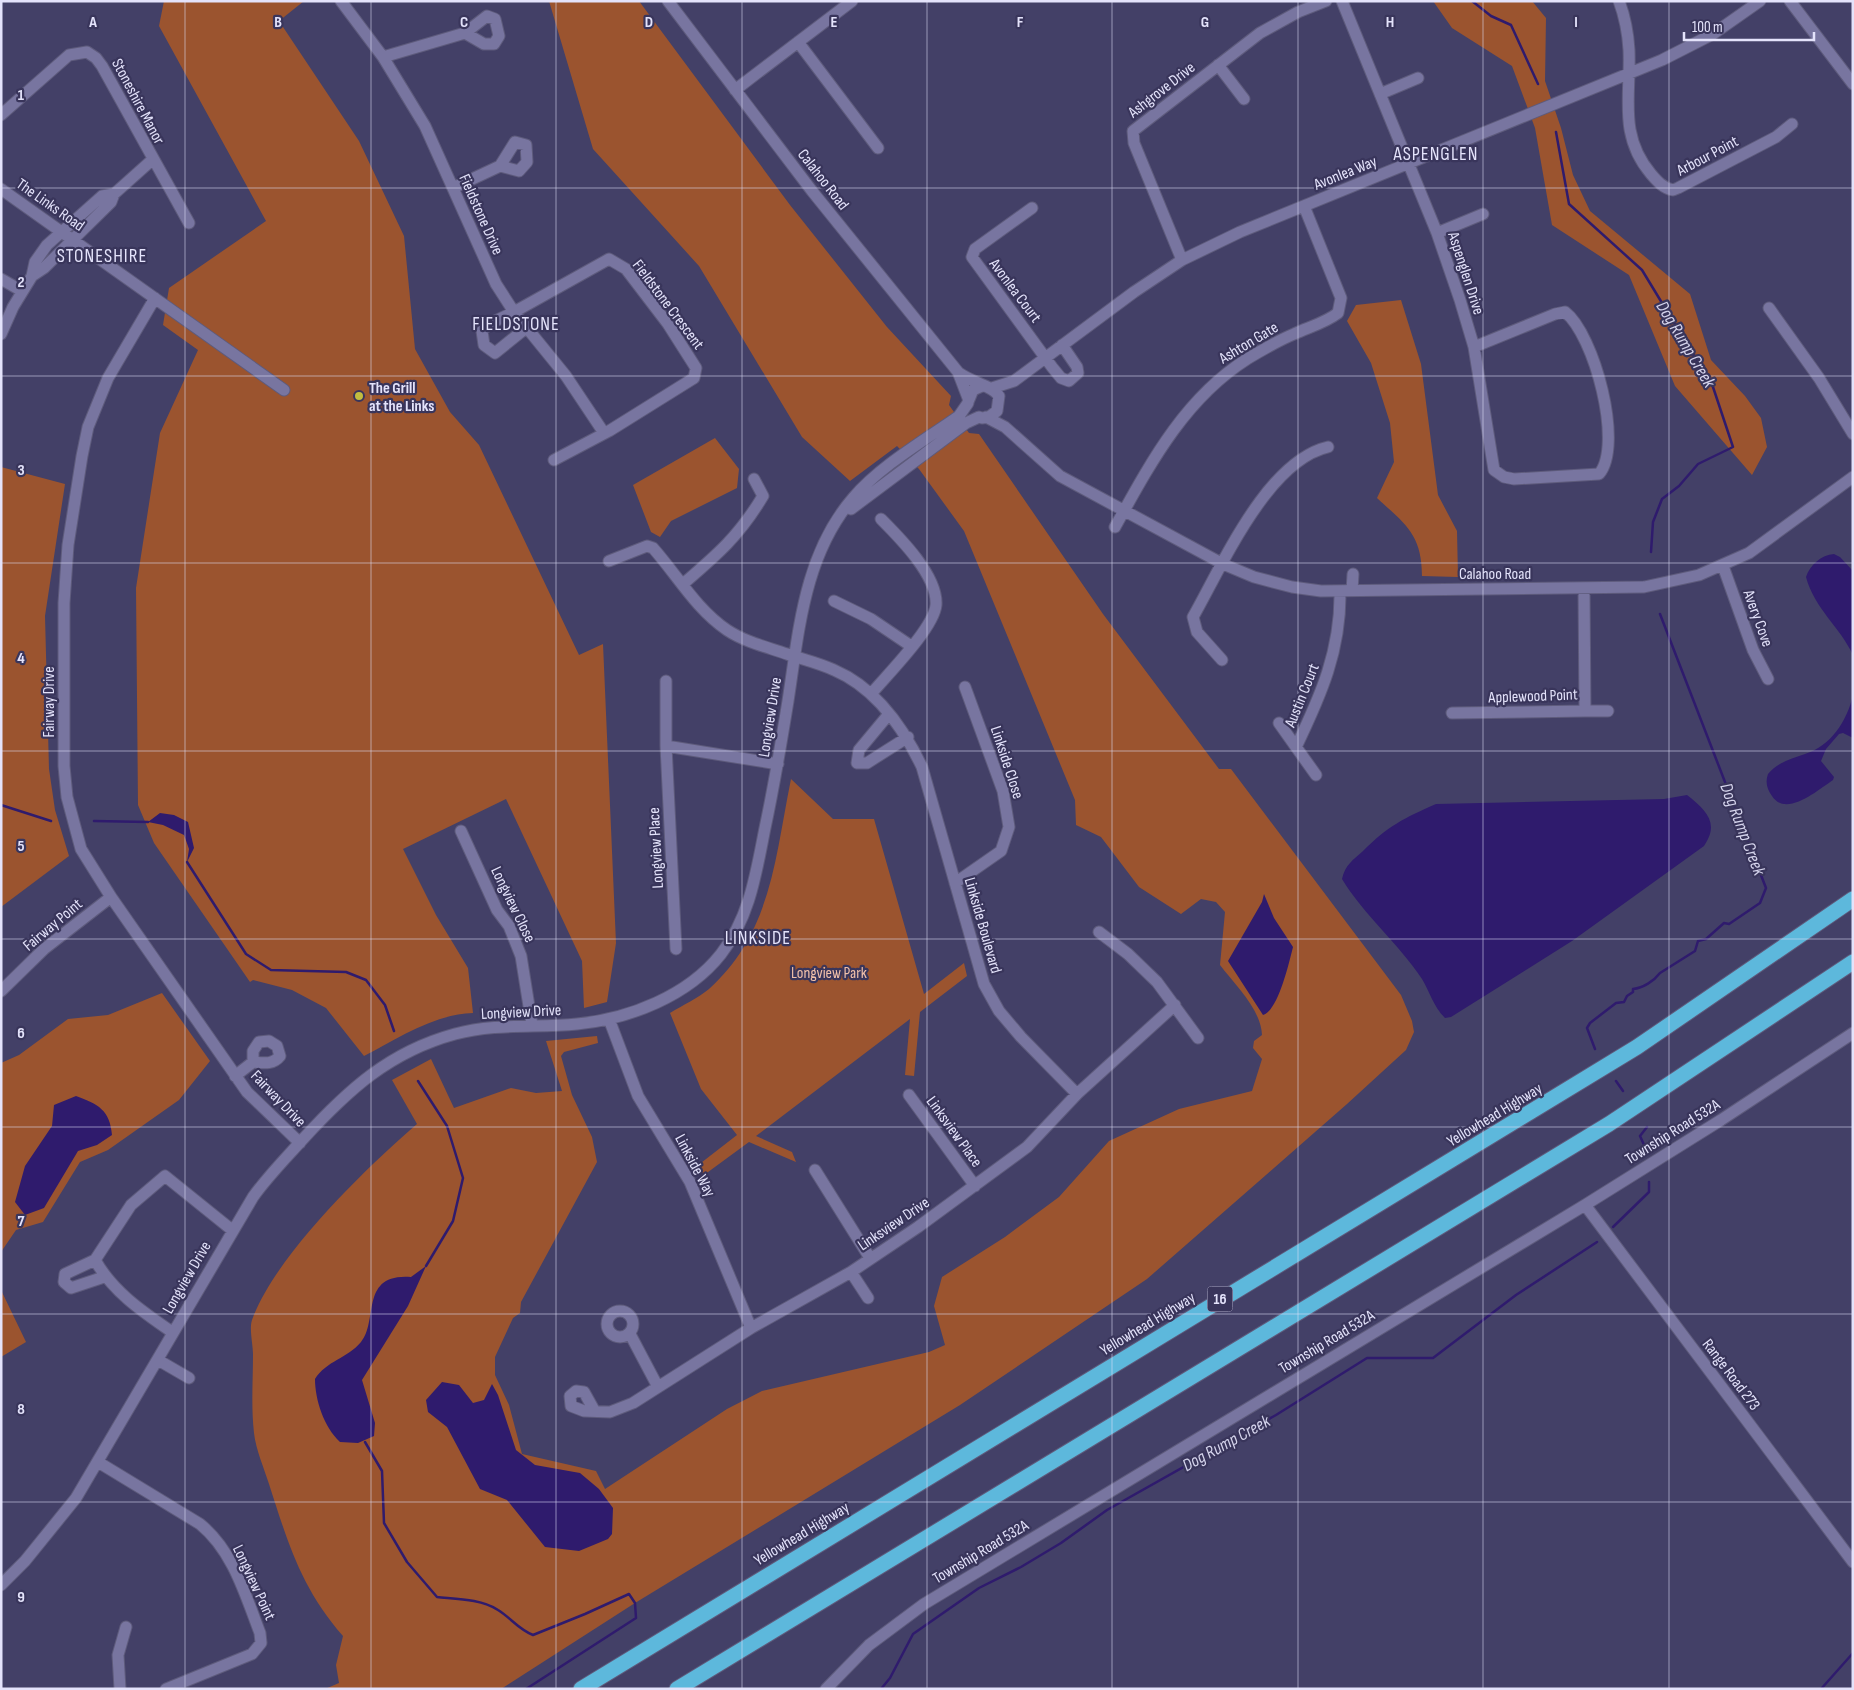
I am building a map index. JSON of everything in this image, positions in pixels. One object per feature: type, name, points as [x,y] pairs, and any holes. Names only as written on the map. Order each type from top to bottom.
[{"type":"highway","name":"Yellowhead Highway","points":[[581,1689],[1636,1047],[1853,900]]},
{"type":"highway","points":[[677,1689],[1609,1124],[1853,962]]},
{"type":"street","name":"Fieldstone Drive","points":[[342,1],[383,57],[425,126],[496,284],[526,328],[566,376],[604,433]]},
{"type":"street","name":"Calahoo Road","points":[[668,1],[882,280],[958,372],[970,381],[987,387]]},
{"type":"street","points":[[735,90],[852,1]]},
{"type":"street","name":"Ashgrove Drive","points":[[1182,260],[1134,143],[1134,131],[1271,26],[1298,12],[1326,1]]},
{"type":"street","name":"Aspenglen Drive","points":[[1342,1],[1437,233],[1474,347],[1494,470],[1504,477],[1514,478],[1599,474],[1607,460],[1605,397],[1602,382],[1579,327],[1565,312],[1474,347]]},
{"type":"street","points":[[1619,1],[1628,39],[1628,74]]},
{"type":"street","name":"Avonlea Way","points":[[999,403],[1014,381],[1134,292],[1182,260],[1240,232],[1662,60],[1713,34],[1760,1]]},
{"type":"street","points":[[1790,1],[1851,77]]},
{"type":"street","points":[[383,57],[464,33]]},
{"type":"street","points":[[798,42],[878,148]]},
{"type":"street","name":"Stoneshire Manor","points":[[1,115],[69,55],[87,52],[96,58],[102,66],[152,160],[189,223]]},
{"type":"street","points":[[1218,65],[1244,99]]},
{"type":"street","name":"Arbour Point","points":[[1628,74],[1627,115],[1632,138],[1648,170],[1668,189],[1678,188],[1776,137],[1792,124]]},
{"type":"street","points":[[1380,94],[1418,78]]},
{"type":"street","name":"Stoneshire Manor","points":[[32,276],[35,262],[47,246],[102,196],[114,194],[152,160]]},
{"type":"street","points":[[453,188],[500,166]]},
{"type":"street","name":"The Links Road","points":[[1,189],[284,390]]},
{"type":"street","name":"Stoneshire Manor","points":[[32,276],[112,202],[114,194]]},
{"type":"street","name":"Ashton Gate","points":[[1124,510],[1176,424],[1222,378],[1267,347],[1329,319],[1338,313],[1341,298],[1304,206]]},
{"type":"street","name":"Avonlea Court","points":[[1032,208],[975,249],[972,257],[1046,357]]},
{"type":"street","points":[[1437,233],[1483,214]]},
{"type":"street","name":"Fieldstone Crescent","points":[[514,312],[609,259],[626,269],[668,324],[696,368],[694,378],[604,433]]},
{"type":"street","points":[[1,334],[22,291],[32,276]]},
{"type":"street","points":[[1,279],[22,291]]},
{"type":"street","name":"Fairway Drive","points":[[155,298],[108,378],[88,427],[74,508],[66,574],[65,785],[82,849],[107,900],[247,1092],[300,1143]]},
{"type":"street","points":[[1769,308],[1822,384],[1853,434]]},
{"type":"street","points":[[514,312],[488,324],[482,331],[484,345],[495,353],[526,328]]},
{"type":"street","points":[[1046,357],[1061,378],[1069,381],[1074,379],[1078,373],[1077,367],[1062,345]]},
{"type":"street","name":"Calahoo Road","points":[[958,372],[968,401]]},
{"type":"street","name":"Avonlea Way","points":[[987,387],[1014,381]]},
{"type":"street","points":[[999,403],[994,414],[983,417],[971,412],[968,401],[973,390],[987,387],[999,403],[1005,427]]},
{"type":"street","name":"Longview Drive","points":[[1,1586],[76,1498],[232,1230],[263,1183],[344,1096],[373,1072],[398,1057],[455,1034],[491,1027],[577,1024],[609,1019],[659,1002],[702,974],[721,954],[743,919],[752,892],[778,764],[808,580],[821,547],[852,499],[870,482],[960,416],[968,401]]},
{"type":"street","name":"Calahoo Road","points":[[983,417],[1005,427],[1060,476],[1223,564],[1254,578],[1292,587],[1340,591],[1644,587],[1699,575],[1723,566],[1770,540],[1853,477]]},
{"type":"street","name":"Longview Drive","points":[[840,517],[966,423],[983,417]]},
{"type":"street","points":[[554,460],[604,433]]},
{"type":"street","points":[[1222,660],[1197,632],[1193,616],[1249,516],[1268,491],[1293,466],[1313,451],[1328,448]]},
{"type":"street","points":[[682,584],[723,550],[748,520],[763,496],[754,479]]},
{"type":"street","points":[[1115,527],[1124,510]]},
{"type":"street","points":[[871,694],[930,622],[936,604],[929,579],[911,548],[882,519]]},
{"type":"street","name":"Linkside Boulevard","points":[[609,561],[647,546],[656,552],[709,616],[727,630],[747,641],[834,670],[871,694],[889,714],[908,737],[922,767],[984,984],[999,1011],[1021,1037],[1077,1094]]},
{"type":"street","name":"Avery Cove","points":[[1723,566],[1753,650],[1768,679]]},
{"type":"street","points":[[1352,591],[1353,574]]},
{"type":"street","name":"Applewood Point","points":[[1452,713],[1585,711],[1584,589]]},
{"type":"street","name":"Austin Court","points":[[1316,775],[1296,748],[1325,686],[1338,638],[1340,591]]},
{"type":"street","points":[[834,601],[871,619],[912,646]]},
{"type":"street","name":"Longview Place","points":[[666,681],[666,746],[676,949]]},
{"type":"street","name":"Linkside Close","points":[[955,882],[1002,851],[1009,827],[1003,790],[965,687]]},
{"type":"street","points":[[1585,711],[1608,711]]},
{"type":"street","points":[[889,714],[859,750],[857,763],[867,763],[908,737]]},
{"type":"street","points":[[1279,724],[1296,748]]},
{"type":"street","points":[[666,746],[778,764]]},
{"type":"street","name":"Longview Close","points":[[461,831],[497,910],[509,926],[521,956],[532,1025]]},
{"type":"street","name":"Fairway Point","points":[[1,991],[44,949],[107,900]]},
{"type":"street","points":[[1099,932],[1141,965],[1175,1005],[1198,1038]]},
{"type":"street","name":"Linksview Drive","points":[[594,1410],[610,1412],[621,1409],[751,1328],[851,1272],[975,1186],[1027,1148],[1077,1094],[1175,1005]]},
{"type":"street","name":"Linkside Way","points":[[609,1019],[638,1096],[690,1182],[751,1328]]},
{"type":"street","name":"Township Road 532A","points":[[826,1689],[869,1645],[924,1604],[1585,1205],[1721,1120],[1853,1033]]},
{"type":"street","name":"Fairway Drive","points":[[235,1076],[253,1062]]},
{"type":"street","name":"Linksview Place","points":[[909,1095],[975,1186]]},
{"type":"street","points":[[815,1170],[870,1258]]},
{"type":"street","points":[[104,1277],[71,1288],[64,1282],[65,1274],[95,1260],[131,1205],[165,1176],[232,1230]]},
{"type":"street","name":"Range Road 273","points":[[1585,1205],[1853,1562]]},
{"type":"street","points":[[95,1260],[104,1277],[130,1302],[172,1332]]},
{"type":"street","points":[[851,1272],[868,1298]]},
{"type":"street","points":[[630,1334],[658,1387]]},
{"type":"street","points":[[158,1360],[189,1378]]},
{"type":"street","name":"Longview Point","points":[[98,1462],[200,1524],[213,1535],[233,1566],[260,1633],[261,1643],[252,1654],[166,1689]]},
{"type":"street","points":[[120,1689],[118,1655],[126,1627]]},
{"type":"green space","points":[[164,1],[304,1],[279,21],[359,141],[404,236],[415,349],[450,412],[479,445],[579,655],[603,644],[616,943],[607,1002],[584,1008],[582,961],[506,799],[403,849],[436,915],[468,968],[473,1013],[458,1014],[416,1028],[364,1056],[326,1008],[292,990],[253,980],[250,982],[154,843],[138,805],[136,588],[160,433],[198,350],[163,325],[169,288],[266,221],[159,26]]},
{"type":"green space","points":[[549,1],[639,1],[790,205],[887,327],[951,396],[949,405],[969,433],[979,434],[1103,614],[1219,769],[1231,769],[1401,995],[1412,1021],[1414,1032],[1406,1050],[1147,1279],[960,1405],[635,1603],[501,1689],[325,1689],[339,1683],[336,1665],[343,1636],[316,1600],[297,1564],[258,1452],[253,1423],[251,1324],[264,1295],[280,1269],[301,1242],[348,1189],[417,1124],[392,1080],[431,1059],[454,1108],[511,1088],[536,1093],[562,1091],[546,1041],[597,1036],[598,1043],[564,1052],[561,1056],[572,1095],[592,1137],[597,1162],[521,1302],[520,1313],[513,1318],[495,1357],[495,1375],[509,1405],[522,1454],[596,1471],[605,1489],[727,1409],[762,1391],[929,1352],[945,1345],[934,1306],[942,1277],[1005,1237],[1059,1197],[1109,1141],[1179,1109],[1252,1091],[1262,1059],[1253,1048],[1254,1041],[1262,1035],[1261,1025],[1257,1016],[1246,998],[1220,965],[1225,912],[1216,902],[1201,899],[1181,914],[1139,887],[1101,837],[1076,825],[1075,800],[964,531],[919,469],[897,446],[850,481],[802,437],[699,266],[593,149]]},
{"type":"green space","points":[[1433,1],[1532,1],[1546,18],[1545,81],[1561,128],[1573,175],[1590,211],[1690,294],[1711,360],[1745,396],[1761,418],[1767,447],[1752,475],[1675,386],[1629,275],[1552,225],[1535,128],[1512,66],[1452,28]]},
{"type":"green space","points":[[1401,300],[1421,364],[1438,495],[1457,531],[1458,577],[1422,576],[1419,550],[1410,531],[1377,498],[1394,462],[1390,423],[1371,363],[1347,321],[1356,305]]},
{"type":"green space","points":[[715,438],[739,469],[737,488],[671,521],[660,537],[651,532],[633,485]]},
{"type":"green space","points":[[1,467],[65,484],[45,616],[49,769],[55,810],[69,856],[1,907]]},
{"type":"green space","name":"Longview Park","points":[[791,779],[833,819],[874,819],[924,994],[964,963],[967,976],[920,1012],[914,1076],[905,1075],[910,1019],[756,1136],[792,1152],[796,1162],[749,1142],[704,1175],[697,1166],[737,1135],[701,1089],[670,1013],[709,989],[730,967],[746,943],[768,892]]},
{"type":"green space","points":[[162,993],[210,1061],[179,1100],[108,1150],[80,1162],[43,1222],[16,1230],[1,1252],[1,1063],[19,1055],[68,1019],[108,1015]]},
{"type":"green space","points":[[1,1290],[26,1342],[1,1357]]},
{"type":"shaded area","points":[[1834,554],[1840,557],[1853,571],[1853,655],[1821,608],[1806,577],[1810,568],[1817,561],[1825,556]]},
{"type":"shaded area","points":[[1853,695],[1853,738],[1843,733],[1839,734],[1826,749],[1821,761],[1834,777],[1833,780],[1802,800],[1785,804],[1778,802],[1768,788],[1768,774],[1780,764],[1814,750],[1830,739],[1847,714]]},
{"type":"shaded area","points":[[1687,795],[1705,812],[1711,824],[1709,838],[1704,846],[1572,941],[1451,1017],[1445,1018],[1441,1013],[1413,966],[1360,905],[1342,879],[1350,863],[1380,835],[1405,818],[1436,804],[1664,799]]},
{"type":"shaded area","points":[[160,813],[174,815],[188,822],[194,848],[187,862],[189,849],[184,835],[163,825],[148,822]]},
{"type":"shaded area","points":[[1264,894],[1274,918],[1293,947],[1278,996],[1268,1012],[1263,1015],[1228,961],[1262,902]]},
{"type":"shaded area","points":[[76,1096],[102,1109],[109,1119],[112,1135],[97,1145],[78,1151],[44,1208],[25,1215],[15,1202],[25,1166],[52,1126],[54,1105]]},
{"type":"shaded area","points":[[426,1266],[408,1306],[362,1380],[375,1423],[374,1436],[358,1443],[340,1442],[325,1421],[317,1396],[315,1379],[325,1368],[350,1352],[361,1342],[366,1333],[377,1290],[384,1283],[395,1278],[411,1277]]},
{"type":"shaded area","points":[[442,1382],[459,1385],[473,1403],[484,1400],[492,1384],[498,1395],[516,1450],[535,1465],[580,1473],[599,1489],[613,1508],[612,1534],[608,1539],[579,1551],[545,1547],[507,1500],[480,1489],[447,1427],[428,1412],[426,1400]]},
{"type":"waterway","name":"Dog Rump Creek","points":[[1472,1],[1491,16],[1511,25],[1538,84]]},
{"type":"waterway","name":"Dog Rump Creek","points":[[1556,132],[1569,204],[1642,270],[1713,387],[1733,447],[1698,464],[1679,486],[1662,499],[1653,522],[1651,552]]},
{"type":"waterway","name":"Dog Rump Creek","points":[[1595,1049],[1587,1028],[1590,1023],[1616,1003],[1624,1002],[1627,996],[1633,992],[1633,989],[1648,984],[1660,973],[1695,951],[1698,941],[1706,939],[1724,923],[1729,924],[1760,903],[1766,888],[1660,614]]},
{"type":"waterway","points":[[1,805],[51,821]]},
{"type":"waterway","points":[[94,821],[148,822]]},
{"type":"waterway","points":[[187,862],[246,954],[271,970],[346,972],[366,980],[385,1005],[394,1031]]},
{"type":"waterway","points":[[418,1081],[447,1126],[463,1178],[453,1221],[426,1266]]},
{"type":"waterway","name":"Dog Rump Creek","points":[[1616,1081],[1623,1091]]},
{"type":"waterway","name":"Dog Rump Creek","points":[[1645,1147],[1640,1136],[1647,1127]]},
{"type":"waterway","name":"Dog Rump Creek","points":[[1613,1227],[1649,1192],[1649,1182]]},
{"type":"waterway","name":"Dog Rump Creek","points":[[881,1689],[890,1678],[913,1634],[979,1588],[1021,1567],[1061,1543],[1107,1510],[1276,1415],[1367,1358],[1433,1358],[1516,1295],[1597,1242]]},
{"type":"waterway","points":[[365,1442],[382,1471],[384,1523],[407,1562],[437,1597],[468,1600],[491,1606],[503,1613],[523,1630],[533,1635],[629,1594],[635,1603],[636,1618],[526,1689]]},
{"type":"waterway","points":[[1821,1689],[1853,1653]]},
{"type":"place","name":"The Grill at the Links","points":[[359,396]]},
{"type":"district","name":"ASPENGLEN","points":[[1436,153]]},
{"type":"district","name":"STONESHIRE","points":[[102,255]]},
{"type":"district","name":"FIELDSTONE","points":[[516,323]]},
{"type":"district","name":"LINKSIDE","points":[[758,937]]}]
